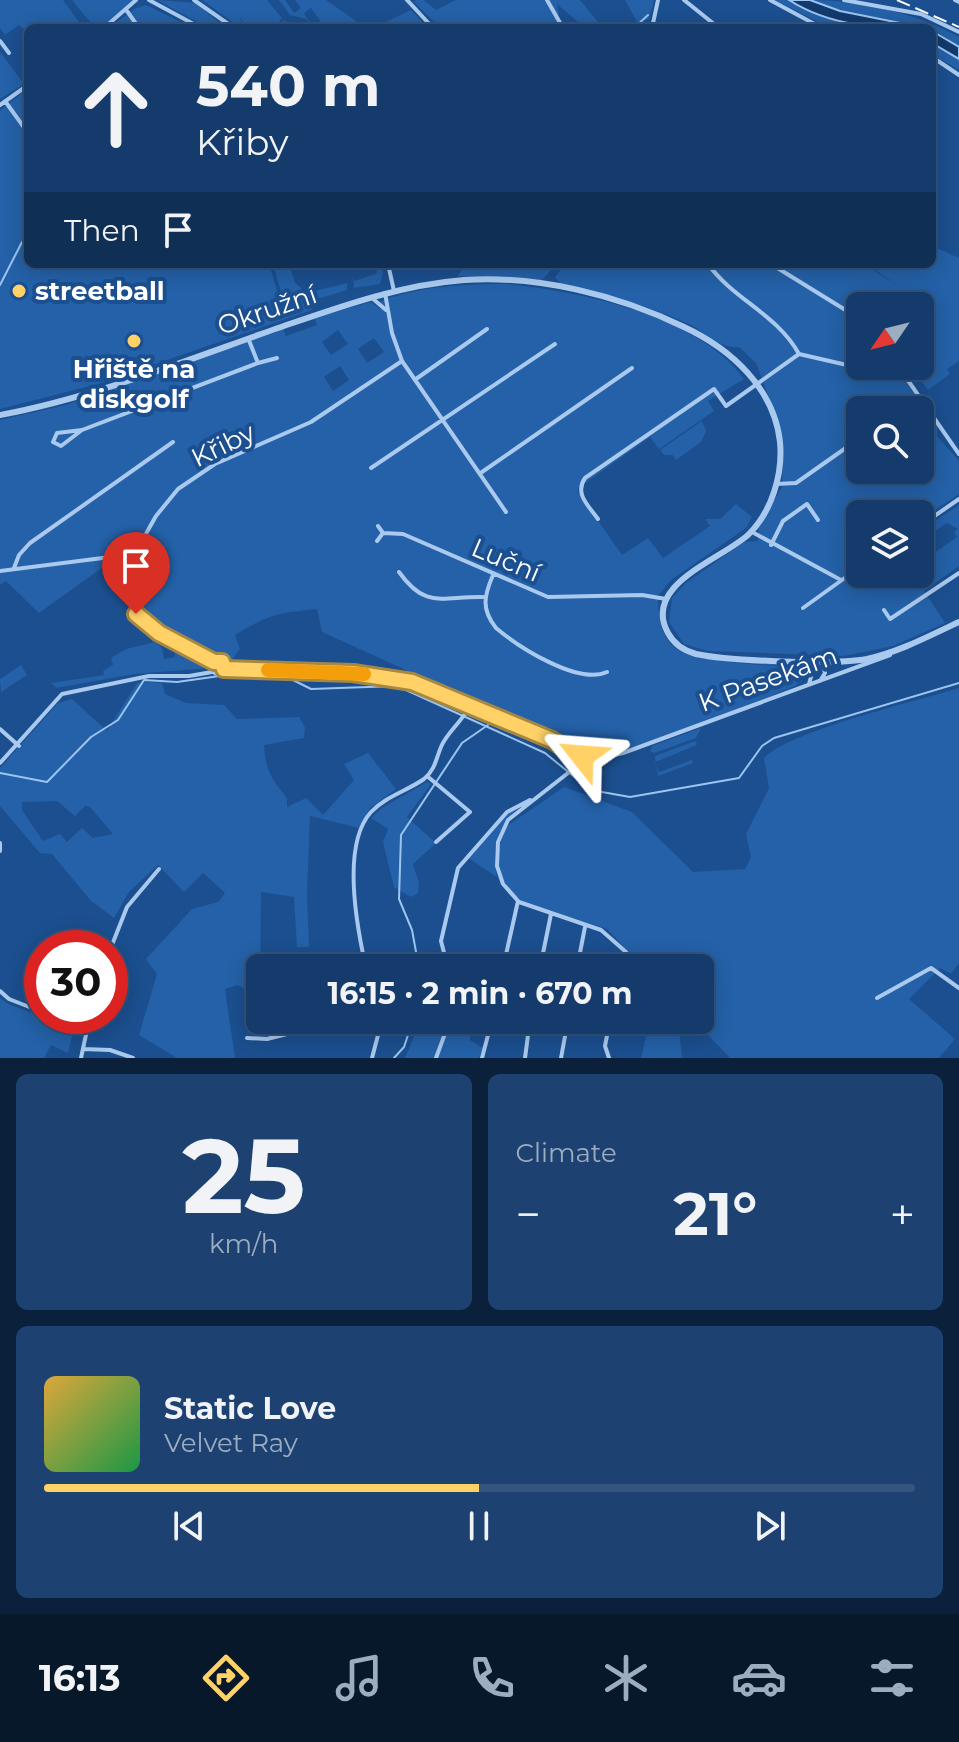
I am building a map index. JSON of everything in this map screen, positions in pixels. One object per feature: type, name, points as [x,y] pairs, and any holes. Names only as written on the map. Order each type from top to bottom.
[{"type":"street","points":[[109,24],[136,0]]},
{"type":"street","points":[[149,0],[194,24]]},
{"type":"street","points":[[194,0],[228,24]]},
{"type":"street","points":[[407,0],[429,24]]},
{"type":"street","points":[[547,0],[561,24]]},
{"type":"street","points":[[653,24],[658,0]]},
{"type":"street","points":[[684,0],[714,24]]},
{"type":"street","points":[[770,0],[815,24]]},
{"type":"street","points":[[844,0],[921,14],[959,32]]},
{"type":"street","points":[[127,11],[136,24]]},
{"type":"street","points":[[0,41],[9,53]]},
{"type":"street","points":[[936,60],[959,75]]},
{"type":"street","points":[[24,88],[2,103],[24,128]]},
{"type":"street","points":[[388,268],[388,313],[402,361],[482,472],[506,512]]},
{"type":"street","points":[[711,268],[723,283],[780,325],[799,354],[846,365]]},
{"type":"street","points":[[777,268],[846,310]]},
{"type":"street","name":"Okružní","points":[[0,415],[81,394],[390,292],[483,280],[586,292],[647,310],[704,337],[737,361],[757,385],[778,433],[780,456],[776,484],[751,531],[681,581],[666,599]]},
{"type":"street","points":[[370,297],[388,313]]},
{"type":"street","points":[[416,379],[487,329]]},
{"type":"street","points":[[248,338],[258,363]]},
{"type":"street","points":[[371,468],[555,344]]},
{"type":"street","points":[[598,519],[581,496],[585,478],[714,389],[726,406],[799,354]]},
{"type":"street","points":[[82,430],[61,446],[53,442],[57,433],[82,430],[277,358]]},
{"type":"street","name":"Křiby","points":[[224,669],[222,662],[214,662],[159,633],[133,611],[125,582],[134,554],[156,516],[174,493],[197,474],[297,430],[402,361]]},
{"type":"street","points":[[482,472],[632,368]]},
{"type":"street","points":[[908,380],[959,454]]},
{"type":"street","points":[[14,568],[19,555],[30,543],[173,442]]},
{"type":"street","points":[[776,484],[796,483],[846,448]]},
{"type":"street","points":[[934,516],[959,499]]},
{"type":"street","points":[[771,545],[783,521],[807,504],[818,520]]},
{"type":"street","points":[[377,541],[383,533],[378,526]]},
{"type":"street","points":[[751,531],[771,545],[841,580]]},
{"type":"street","name":"Luční","points":[[383,533],[403,534],[548,597],[642,595],[666,599]]},
{"type":"street","points":[[0,571],[134,554]]},
{"type":"street","points":[[399,572],[414,591],[426,599],[483,597]]},
{"type":"street","points":[[884,610],[890,619],[959,573]]},
{"type":"street","points":[[493,575],[483,597],[489,618],[501,632],[576,675],[593,677],[607,672]]},
{"type":"street","points":[[803,608],[846,577]]},
{"type":"street","points":[[666,599],[663,617],[666,630],[688,651],[819,660],[865,659],[906,646]]},
{"type":"street","name":"K Pasekám","points":[[577,766],[584,767],[586,762],[623,753],[878,661],[959,622]]},
{"type":"street","points":[[818,683],[825,673],[819,660]]},
{"type":"street","points":[[808,686],[819,660]]},
{"type":"street","points":[[212,672],[214,662]]},
{"type":"street","points":[[0,763],[19,746],[62,694],[149,676],[220,674],[224,669],[380,675],[412,682],[468,709],[552,740],[577,757],[582,756],[586,762]]},
{"type":"street","points":[[364,954],[354,870],[361,827],[379,805],[427,776],[444,740],[468,709]]},
{"type":"street","points":[[0,729],[19,746]]},
{"type":"street","points":[[577,757],[577,766],[570,773],[508,820],[496,849],[501,878],[518,901],[604,932],[625,954]]},
{"type":"street","points":[[427,776],[470,813],[436,842]]},
{"type":"street","points":[[444,954],[441,941],[458,868],[507,812],[533,800]]},
{"type":"street","points":[[0,843],[0,851]]},
{"type":"street","points":[[118,930],[127,907],[159,869]]},
{"type":"street","points":[[506,954],[518,901]]},
{"type":"street","points":[[543,954],[551,914]]},
{"type":"street","points":[[580,954],[585,926]]},
{"type":"street","points":[[877,998],[931,968],[959,988]]},
{"type":"street","points":[[0,991],[24,1003]]},
{"type":"street","points":[[81,1058],[85,1034]]},
{"type":"street","points":[[247,1038],[267,1039],[287,1034]]},
{"type":"street","points":[[372,1058],[378,1034]]},
{"type":"street","points":[[436,1058],[445,1034]]},
{"type":"street","points":[[485,1056],[489,1034]]},
{"type":"street","points":[[525,1058],[528,1034]]},
{"type":"street","points":[[561,1058],[565,1034]]},
{"type":"street","points":[[607,1034],[605,1046],[609,1058]]},
{"type":"street","points":[[84,1049],[110,1050],[133,1058]]},
{"type":"shaded area","points":[[0,0],[63,0],[80,24],[24,24],[24,29],[19,25],[5,35],[0,28]]},
{"type":"shaded area","points":[[72,0],[132,0],[106,24],[92,24]]},
{"type":"shaded area","points":[[157,0],[196,3],[220,24],[201,24]]},
{"type":"shaded area","points":[[202,0],[267,0],[282,18],[277,24],[245,24],[239,16],[243,24],[235,24]]},
{"type":"shaded area","points":[[279,0],[285,0],[294,13],[301,8],[295,0],[326,0],[360,24],[322,24],[311,8],[304,13],[311,24],[306,19],[290,15]]},
{"type":"shaded area","points":[[424,0],[436,10],[456,0],[580,0],[600,24],[580,24],[557,4],[559,15],[555,15],[559,24],[436,24],[414,2]]},
{"type":"shaded area","points":[[625,0],[654,0],[649,19],[637,22]]},
{"type":"shaded area","points":[[775,0],[789,0],[820,16],[856,24],[822,24]]},
{"type":"shaded area","points":[[789,0],[810,0],[840,11],[905,24],[855,24],[805,9]]},
{"type":"shaded area","points":[[810,0],[867,5],[931,24],[910,24],[840,11]]},
{"type":"shaded area","points":[[146,5],[185,24],[114,24],[134,9]]},
{"type":"shaded area","points":[[411,10],[424,24],[381,24]]},
{"type":"shaded area","points":[[936,26],[959,37],[959,47],[936,31]]},
{"type":"shaded area","points":[[936,33],[959,47],[959,59],[936,45]]},
{"type":"shaded area","points":[[936,45],[959,59],[959,70],[936,56]]},
{"type":"shaded area","points":[[0,54],[24,84],[0,99]]},
{"type":"shaded area","points":[[24,91],[24,268],[270,268],[283,309],[293,305],[285,306],[274,268],[290,268],[295,283],[307,293],[347,283],[347,290],[311,301],[312,310],[98,384],[0,409],[0,111]]},
{"type":"shaded area","points":[[936,248],[959,258],[959,361],[947,369],[950,374],[928,390],[920,380],[934,380],[934,292],[846,292],[846,380],[914,380],[908,385],[916,396],[846,396],[846,484],[934,484],[934,421],[937,436],[959,461],[959,494],[934,511],[934,500],[846,500],[846,588],[928,588],[924,591],[945,623],[893,646],[844,656],[707,651],[684,644],[669,622],[672,598],[686,583],[744,542],[758,541],[759,527],[782,487],[780,427],[756,363],[739,347],[719,343],[689,324],[658,311],[562,284],[555,278],[561,268],[870,268],[901,288],[873,268],[936,268]]},
{"type":"shaded area","points":[[376,268],[382,268],[380,284],[354,288],[353,277],[355,281],[377,273]]},
{"type":"shaded area","points":[[463,268],[552,269],[542,280],[458,276]]},
{"type":"shaded area","points":[[491,284],[568,293],[636,310],[698,338],[724,357],[744,379],[708,401],[714,411],[659,449],[650,437],[578,488],[578,492],[622,555],[648,538],[663,558],[710,526],[705,519],[720,519],[736,504],[752,517],[746,528],[671,580],[658,596],[663,631],[669,642],[688,655],[734,661],[804,664],[811,671],[799,684],[801,677],[797,667],[715,661],[796,668],[800,677],[797,685],[725,714],[629,748],[593,755],[553,730],[527,725],[322,632],[317,609],[274,616],[235,635],[240,649],[230,663],[159,634],[133,606],[106,565],[39,613],[6,581],[0,585],[0,420],[66,405],[283,329],[286,336],[317,325],[315,319],[321,316],[371,302],[381,309],[381,301],[412,292]],"holes":[[[338,330],[348,344],[331,355],[322,342]],[[374,338],[384,352],[367,363],[358,349]],[[340,366],[349,380],[333,391],[324,377]]]},
{"type":"shaded area","points":[[702,421],[706,431],[701,442],[676,460],[673,455],[664,455],[660,450]]},
{"type":"shaded area","points":[[959,505],[959,566],[934,584],[934,553],[957,537],[954,532],[958,529],[947,523],[934,532],[934,522]]},
{"type":"shaded area","points":[[157,636],[223,667],[134,674],[57,688],[51,683],[104,675],[103,671],[113,665],[111,658],[126,649],[155,642],[162,648],[164,659],[175,657],[174,647]]},
{"type":"shaded area","points":[[21,665],[27,675],[1,692],[0,679]]},
{"type":"shaded area","points":[[137,683],[162,683],[165,694],[186,703],[224,705],[237,719],[299,717],[305,727],[304,738],[264,745],[268,768],[287,798],[287,807],[306,798],[323,815],[354,780],[344,764],[368,753],[396,789],[370,808],[359,828],[310,816],[307,894],[309,947],[297,947],[294,897],[261,892],[260,954],[246,954],[246,990],[238,985],[225,989],[235,1058],[177,1058],[139,1035],[157,974],[146,959],[192,909],[218,902],[225,893],[203,873],[184,892],[158,865],[129,892],[114,918],[91,901],[52,854],[40,853],[0,806],[0,768],[58,703],[72,699],[107,731]],"holes":[[[57,801],[75,816],[85,806],[90,807],[113,834],[93,838],[82,828],[67,842],[60,834],[43,841],[22,810],[22,802]]]},
{"type":"shaded area","points":[[959,688],[959,963],[951,974],[940,968],[909,999],[955,1039],[939,1058],[730,1058],[707,1034],[714,1034],[714,954],[631,954],[607,929],[526,903],[503,879],[499,858],[507,826],[564,787],[632,812],[693,872],[745,869],[751,857],[746,834],[769,788],[764,758],[778,748],[826,727]]},
{"type":"shaded area","points":[[701,728],[696,738],[654,753],[650,751],[652,746]]},
{"type":"shaded area","points":[[695,741],[697,745],[656,762],[655,756]]},
{"type":"shaded area","points":[[692,760],[693,763],[658,776],[656,766],[659,772]]},
{"type":"shaded area","points":[[427,782],[431,784],[407,817],[436,843],[413,864],[419,883],[418,893],[411,897],[394,887],[383,842],[388,829],[371,818],[382,808]]},
{"type":"shaded area","points":[[520,806],[506,822],[498,838],[495,856],[497,877],[468,858],[510,811]]},
{"type":"shaded area","points":[[0,998],[24,1010],[24,1034],[73,1034],[68,1053],[51,1045],[44,1058],[0,1058]]},
{"type":"shaded area","points":[[415,1034],[471,1034],[470,1040],[483,1048],[479,1058],[405,1058]]},
{"type":"shaded area","points":[[647,1034],[679,1034],[682,1058],[641,1058]]},
{"type":"waterway","points":[[638,24],[648,15]]},
{"type":"waterway","points":[[0,285],[22,242]]},
{"type":"waterway","points":[[0,773],[47,782],[91,737],[118,720],[144,680],[177,682],[248,672],[283,675],[311,689],[397,686],[545,753],[588,788],[630,797],[739,778],[762,746],[774,738],[959,683]]},
{"type":"waterway","points":[[416,954],[412,930],[399,899],[401,835],[462,743],[488,725]]},
{"type":"waterway","points":[[394,1058],[404,1047],[408,1034]]},
{"type":"railway","points":[[897,0],[959,27]]},
{"type":"slow traffic","points":[[268,670],[364,674]]},
{"type":"place","name":"streetball","points":[[19,291]]},
{"type":"place","name":"Hřiště na diskgolf","points":[[134,341]]},
{"type":"route","points":[[136,614],[159,633],[214,662],[222,662],[224,669],[353,673],[396,678],[552,740],[577,757],[582,756]]}]
